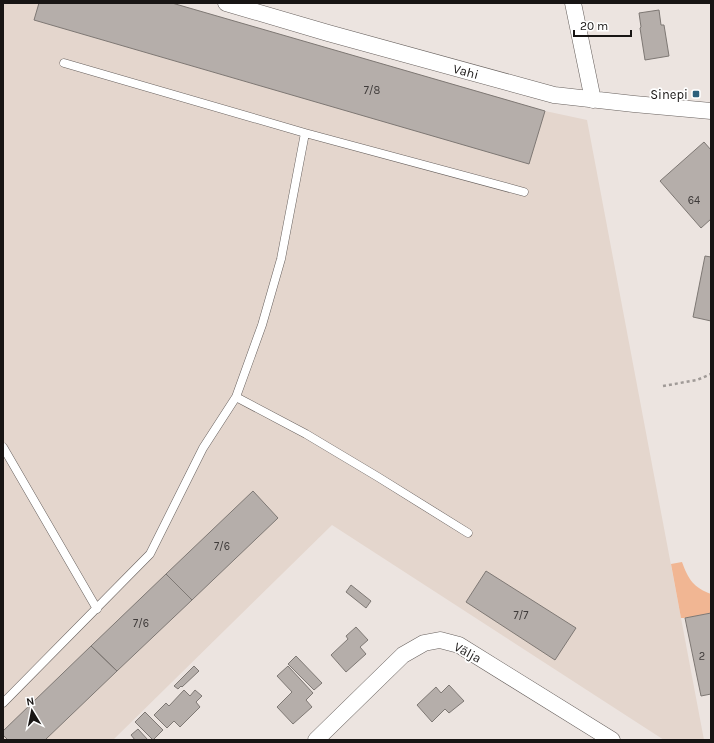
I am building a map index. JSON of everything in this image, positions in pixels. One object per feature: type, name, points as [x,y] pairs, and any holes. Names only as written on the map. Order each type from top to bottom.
[{"type":"street","name":"Vahi","points":[[226,3],[328,33],[554,95],[711,111]]},
{"type":"street","points":[[572,3],[592,100]]},
{"type":"street","name":"Välja","points":[[316,740],[403,655],[424,643],[440,640],[459,645],[612,740]]},
{"type":"lane","points":[[64,63],[305,133],[524,192]]},
{"type":"lane","points":[[3,703],[150,554],[204,448],[236,397],[262,325],[281,259],[305,133]]},
{"type":"lane","points":[[236,397],[306,434],[468,533]]},
{"type":"lane","points":[[3,447],[97,609]]},
{"type":"path","points":[[663,386],[697,380],[711,374]]},
{"type":"shaded area","points":[[3,3],[172,3],[545,111],[587,120],[704,740],[664,740],[332,525],[113,740],[3,740]]},
{"type":"shaded area","points":[[682,562],[692,582],[700,589],[711,594],[711,613],[681,618],[671,564]]},
{"type":"building","points":[[39,3],[172,3],[545,111],[529,164],[34,20]]},
{"type":"building","points":[[659,10],[661,25],[664,25],[669,56],[645,60],[639,13]]},
{"type":"building","points":[[704,142],[711,150],[711,219],[701,228],[660,181]]},
{"type":"building","points":[[705,256],[711,257],[711,321],[693,317]]},
{"type":"building","points":[[253,491],[278,518],[192,600],[166,574]]},
{"type":"building","points":[[486,571],[576,628],[555,660],[466,602]]},
{"type":"building","points":[[166,574],[192,600],[117,671],[91,646]]},
{"type":"building","points":[[351,585],[371,601],[366,608],[346,592]]},
{"type":"building","points":[[711,613],[711,694],[701,696],[685,618]]},
{"type":"building","points":[[356,627],[368,640],[360,647],[366,654],[346,672],[331,655],[348,639],[346,636]]},
{"type":"building","points":[[91,646],[117,671],[45,740],[8,740],[3,735],[3,731]]},
{"type":"building","points":[[296,656],[322,683],[314,690],[288,664]]},
{"type":"building","points":[[194,666],[199,671],[182,687],[181,686],[178,689],[174,686]]},
{"type":"building","points":[[288,666],[313,693],[306,700],[312,707],[293,724],[277,707],[292,692],[277,676]]},
{"type":"building","points":[[449,685],[464,701],[449,713],[445,709],[432,722],[417,705],[436,687],[441,693]]},
{"type":"building","points":[[184,690],[190,696],[195,690],[202,696],[196,702],[200,707],[180,727],[174,721],[167,728],[154,715],[166,703],[169,706]]},
{"type":"building","points":[[145,712],[163,730],[153,740],[135,722]]},
{"type":"building","points":[[138,729],[148,740],[135,740],[131,735]]},
{"type":"place","name":"Sinepi","points":[[696,94]]}]
